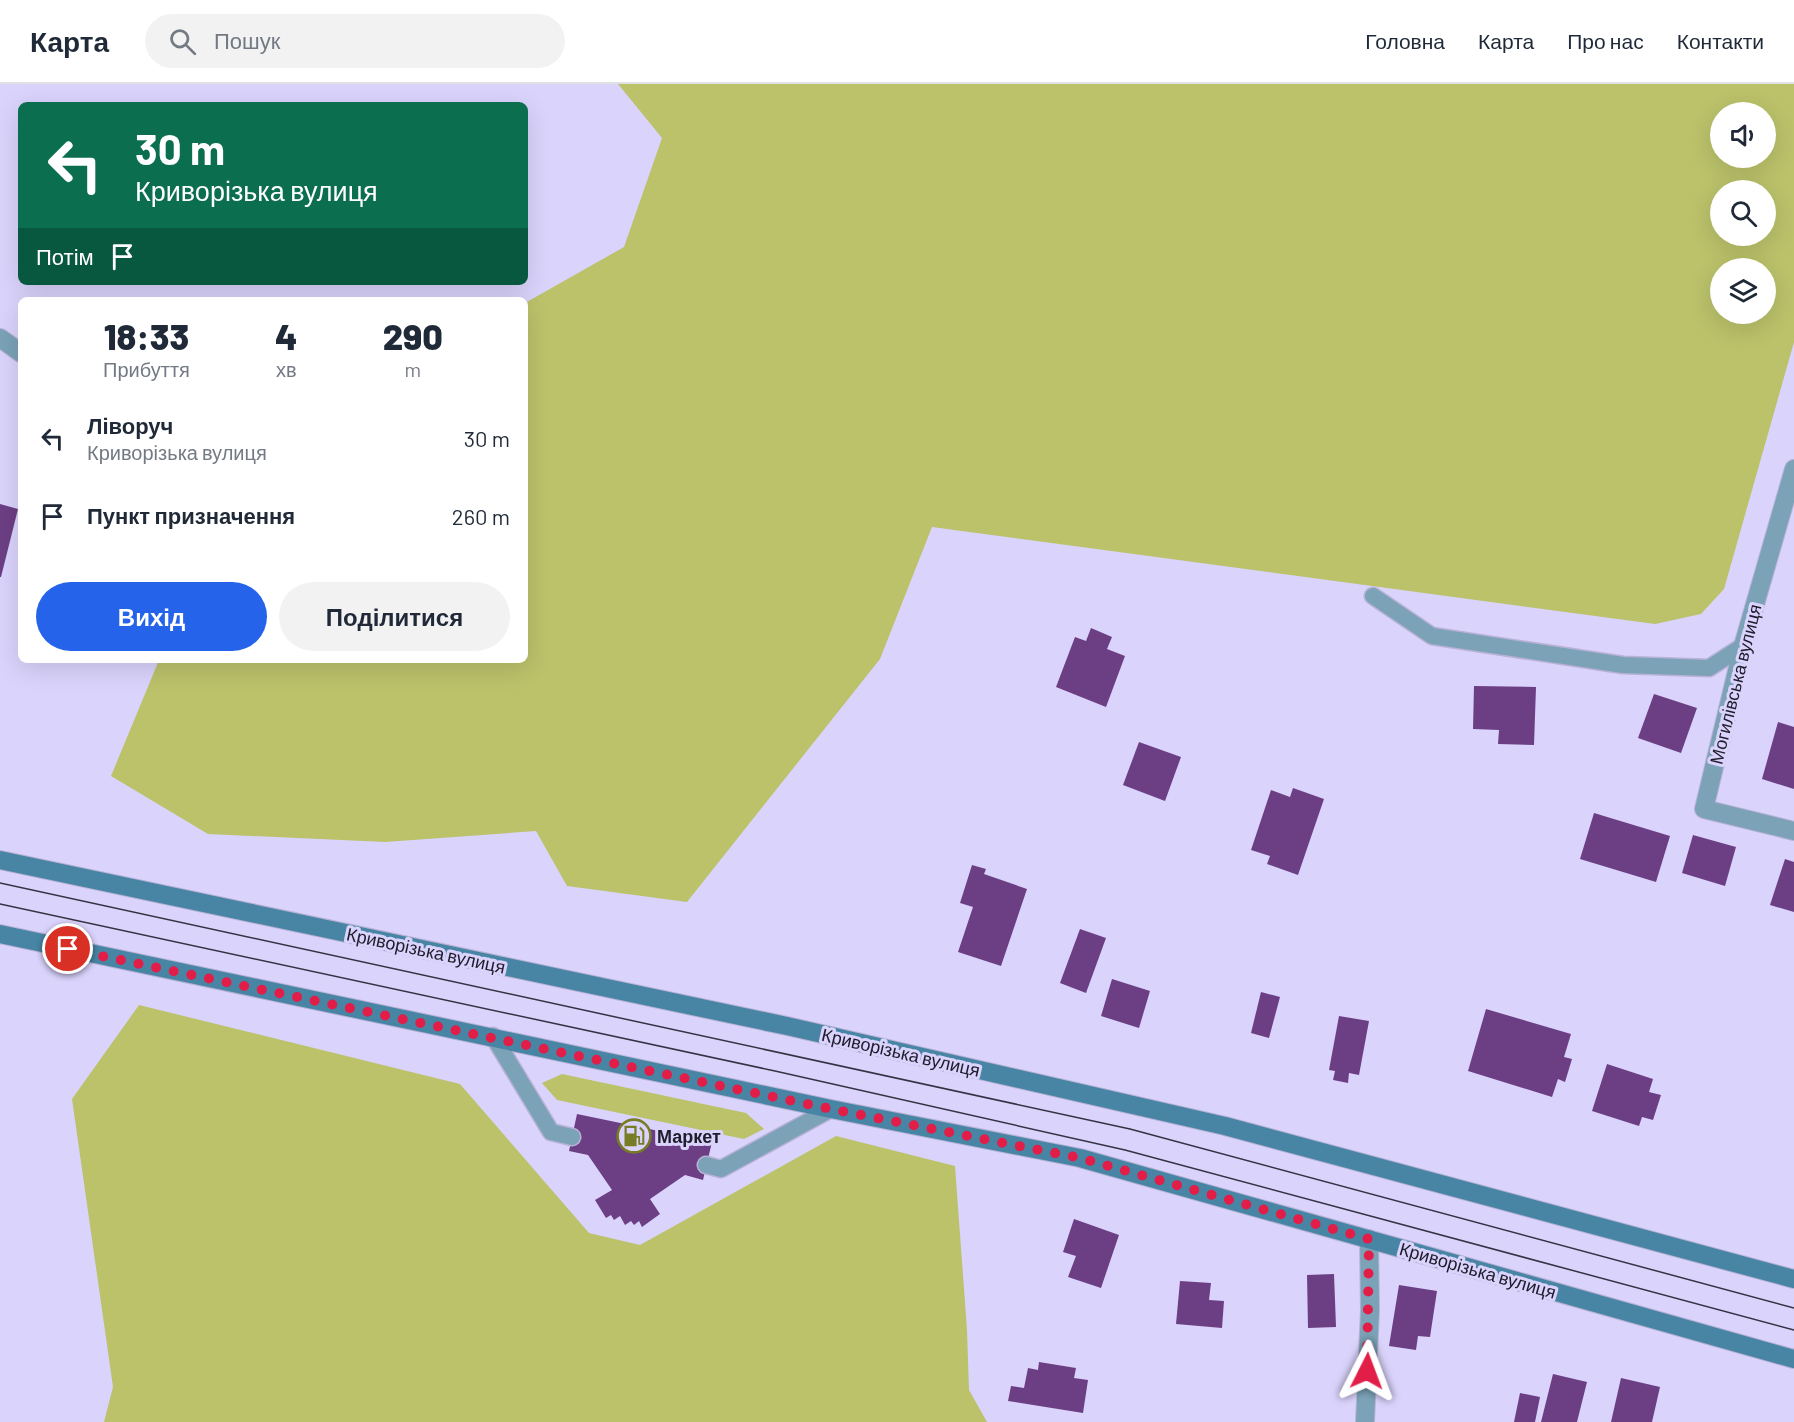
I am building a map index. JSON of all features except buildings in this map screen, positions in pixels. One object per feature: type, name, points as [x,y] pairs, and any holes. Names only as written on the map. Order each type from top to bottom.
[{"type":"main road","name":"Криворізька вулиця","points":[[0,860],[776,1023],[1214,1123],[1794,1280]]},
{"type":"main road","name":"Криворізька вулиця","points":[[0,934],[831,1109],[1080,1158],[1794,1359]]},
{"type":"street","points":[[0,338],[18,351]]},
{"type":"street","name":"Могилівська вулиця","points":[[1794,469],[1743,646],[1704,809],[1794,831]]},
{"type":"street","points":[[1365,1422],[1370,1310],[1369,1239]]},
{"type":"lane","points":[[1372,596],[1432,636],[1623,665],[1709,668],[1743,646]]},
{"type":"lane","points":[[493,1036],[551,1132],[572,1137]]},
{"type":"lane","points":[[706,1165],[721,1168],[831,1109]]},
{"type":"green space","points":[[618,84],[1794,84],[1794,342],[1724,589],[1701,614],[1655,624],[932,527],[880,659],[687,902],[567,886],[536,831],[385,842],[208,834],[111,776],[158,663],[528,663],[528,301],[624,247],[662,138]]},
{"type":"green space","points":[[139,1005],[460,1084],[589,1233],[640,1245],[836,1136],[955,1166],[969,1390],[987,1422],[104,1422],[113,1387],[72,1099]]},
{"type":"green space","points":[[562,1074],[746,1113],[764,1129],[744,1139],[557,1100],[542,1083]]},
{"type":"tram line","points":[[0,883],[1130,1129],[1794,1308]]},
{"type":"tram line","points":[[0,904],[775,1071],[1125,1150],[1794,1330]]},
{"type":"place","name":"Маркет","points":[[634,1136]]},
{"type":"route","points":[[68,949],[493,1036],[831,1109],[1080,1158],[1369,1239],[1370,1310],[1367,1371]]}]
